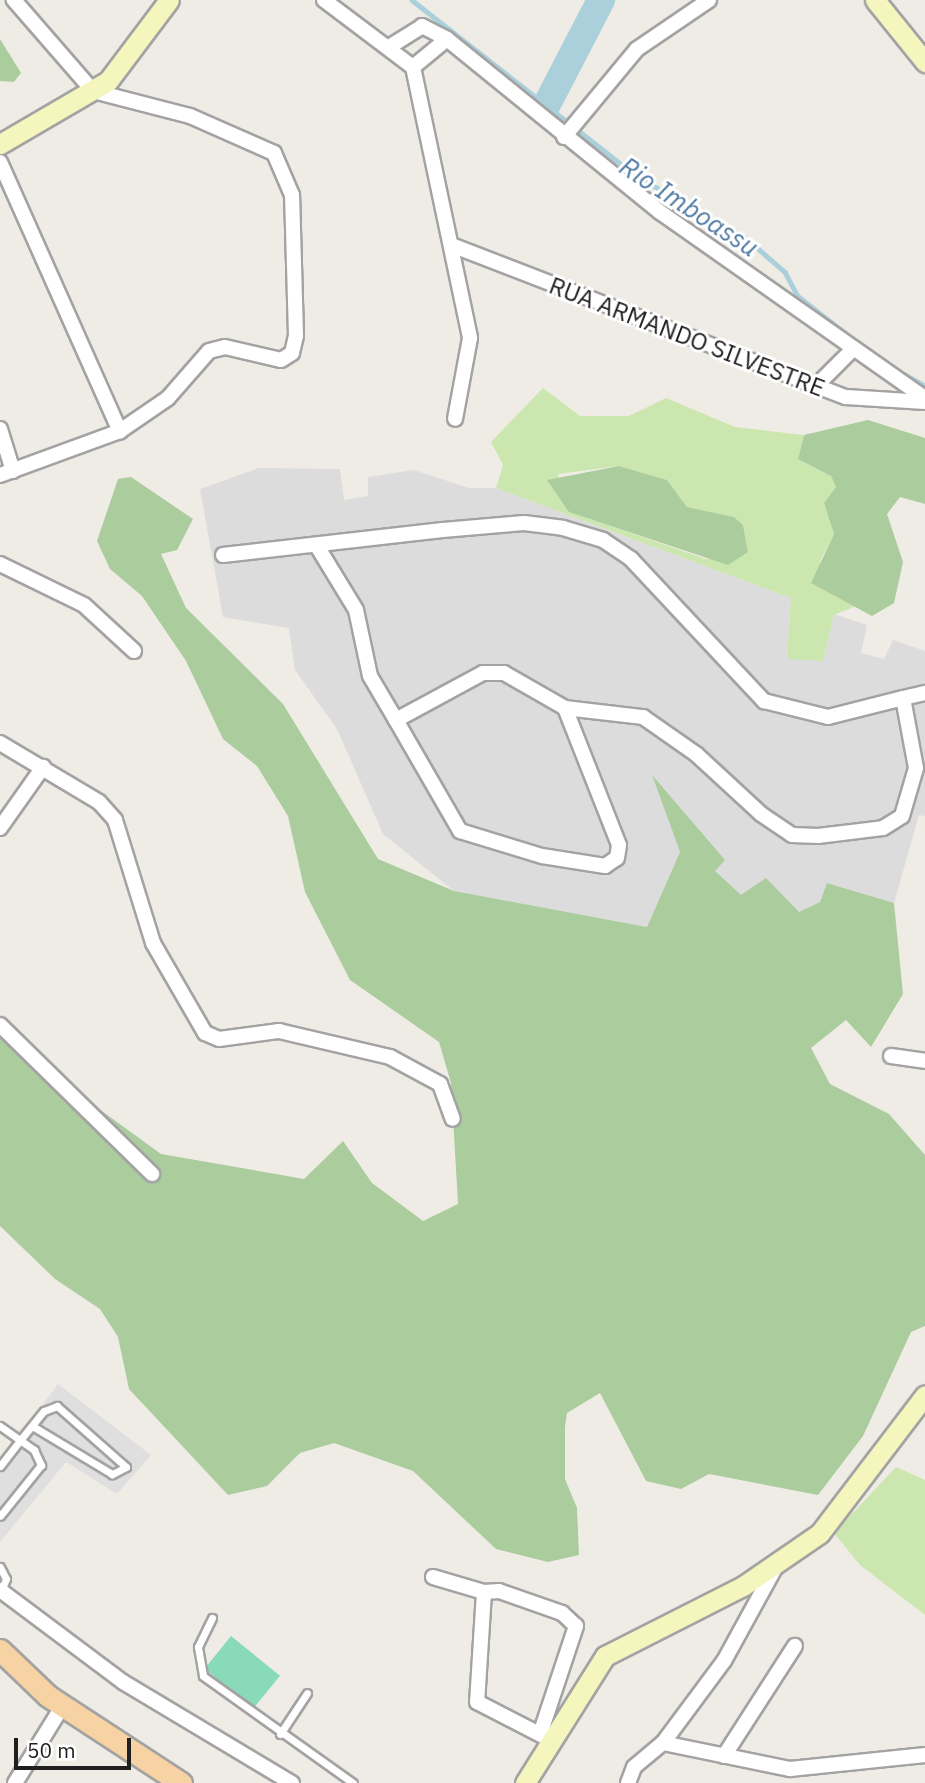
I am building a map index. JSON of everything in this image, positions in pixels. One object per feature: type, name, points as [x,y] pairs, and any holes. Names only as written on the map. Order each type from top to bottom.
[{"type":"main road","points":[[0,1650],[62,1707],[181,1783]]},
{"type":"street","points":[[0,429],[6,473],[120,431],[169,398],[209,351],[225,346],[281,360],[292,353],[292,195],[274,153],[254,139],[93,91],[14,0]]},
{"type":"street","points":[[0,144],[93,91],[133,55],[169,0]]},
{"type":"street","points":[[324,0],[413,67],[454,246],[470,338],[455,419]]},
{"type":"street","points":[[565,136],[577,118],[637,49],[709,0]]},
{"type":"street","points":[[877,1],[925,62]]},
{"type":"street","points":[[389,47],[422,26],[447,39],[565,136],[852,350],[925,400]]},
{"type":"street","points":[[413,67],[447,39]]},
{"type":"street","points":[[0,162],[120,431]]},
{"type":"street","name":"RUA ARMANDO SILVESTRE","points":[[454,246],[615,314],[817,385],[872,401],[925,400]]},
{"type":"street","points":[[817,385],[852,350]]},
{"type":"street","points":[[223,555],[524,523],[564,528],[603,540],[631,559],[765,701],[828,717],[925,693]]},
{"type":"street","points":[[317,546],[356,610],[370,676],[460,831],[542,856],[605,866],[617,858],[619,845],[565,708]]},
{"type":"street","points":[[0,564],[84,605],[134,651]]},
{"type":"street","points":[[396,720],[483,673],[504,673],[565,708],[643,717],[696,754],[761,814],[792,835],[818,836],[883,828],[902,816],[916,768],[903,698]]},
{"type":"street","points":[[0,744],[99,802],[115,820],[153,943],[205,1033],[219,1039],[279,1031],[390,1057],[440,1084],[453,1119]]},
{"type":"street","points":[[0,828],[43,767]]},
{"type":"street","points":[[0,1026],[152,1174]]},
{"type":"street","points":[[891,1056],[925,1061]]},
{"type":"street","points":[[545,1737],[596,1666],[619,1644],[775,1568],[847,1505],[925,1395]]},
{"type":"street","points":[[628,1783],[634,1767],[663,1743],[724,1661],[775,1568]]},
{"type":"street","points":[[433,1577],[484,1592],[499,1591],[562,1613],[576,1626],[545,1737],[525,1783]]},
{"type":"street","points":[[1,1590],[83,1656],[292,1783]]},
{"type":"street","points":[[484,1592],[477,1702],[545,1737]]},
{"type":"street","points":[[724,1756],[795,1646]]},
{"type":"street","points":[[15,1783],[62,1707]]},
{"type":"street","points":[[663,1743],[790,1769],[925,1755]]},
{"type":"lane","points":[[0,1466],[32,1426],[57,1406],[126,1467],[112,1474],[32,1426]]},
{"type":"lane","points":[[0,1426],[21,1438],[41,1465],[0,1516]]},
{"type":"lane","points":[[0,1567],[6,1578],[1,1590]]},
{"type":"lane","points":[[212,1618],[198,1647],[200,1668],[220,1692],[353,1783]]},
{"type":"lane","points":[[280,1734],[306,1693]]},
{"type":"shaded area","points":[[259,468],[340,469],[344,500],[368,496],[368,477],[414,470],[469,488],[496,488],[791,598],[787,658],[823,661],[834,614],[867,625],[861,653],[884,659],[893,640],[925,651],[925,816],[919,815],[894,903],[827,883],[820,902],[799,912],[741,896],[714,871],[724,861],[653,777],[680,852],[647,927],[454,891],[383,834],[337,729],[295,670],[289,628],[223,617],[200,489]]},
{"type":"shaded area","points":[[58,1384],[151,1455],[117,1494],[66,1462],[0,1542],[0,1462]]},
{"type":"green space","points":[[0,39],[21,73],[14,82],[0,81]]},
{"type":"green space","points":[[543,388],[580,416],[629,416],[666,398],[735,427],[804,435],[798,459],[831,476],[836,487],[824,503],[834,534],[820,561],[833,595],[856,606],[834,615],[823,661],[787,659],[791,598],[496,488],[503,465],[491,442]],"holes":[[[619,466],[667,480],[687,507],[734,517],[743,525],[748,552],[706,559],[570,512],[558,474]]]},
{"type":"green space","points":[[868,420],[925,438],[925,504],[900,497],[887,514],[903,562],[894,603],[872,616],[811,583],[834,534],[824,503],[836,487],[831,476],[798,459],[804,435]]},
{"type":"green space","points":[[619,466],[667,480],[687,507],[734,517],[743,525],[748,552],[728,565],[569,512],[547,480]]},
{"type":"green space","points":[[131,477],[193,519],[177,550],[161,554],[186,608],[283,704],[378,859],[454,891],[647,927],[680,852],[652,775],[725,860],[715,871],[741,895],[766,878],[799,912],[820,902],[827,883],[894,903],[903,994],[871,1047],[846,1020],[811,1048],[830,1084],[889,1114],[925,1155],[925,1326],[911,1332],[863,1436],[818,1495],[709,1474],[681,1489],[646,1481],[600,1393],[567,1413],[565,1427],[565,1479],[577,1508],[579,1555],[548,1562],[496,1549],[413,1471],[334,1443],[300,1453],[267,1486],[228,1495],[129,1389],[118,1337],[100,1309],[55,1279],[0,1226],[0,1037],[161,1154],[304,1179],[343,1141],[372,1183],[423,1221],[458,1204],[451,1083],[439,1042],[350,980],[305,892],[288,816],[257,766],[223,739],[186,661],[142,596],[110,569],[97,541],[118,479]]},
{"type":"green space","points":[[896,1467],[925,1480],[925,1615],[860,1565],[834,1533]]},
{"type":"green space","points":[[231,1636],[280,1676],[254,1708],[205,1669]]},
{"type":"waterway","name":"Rio Imboassu","points":[[412,0],[638,177],[746,238],[785,272],[798,296],[849,336]]},
{"type":"waterway","name":"Rio Imboassu","points":[[545,108],[601,0]]},
{"type":"waterway","name":"Rio Imboassu","points":[[893,368],[925,386]]}]
